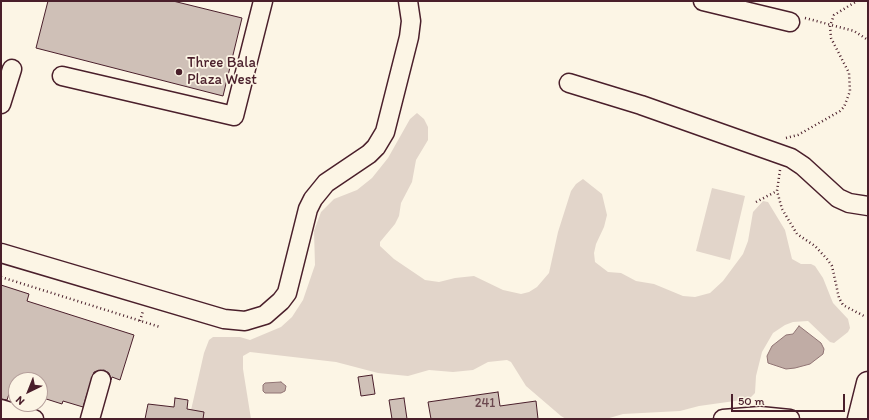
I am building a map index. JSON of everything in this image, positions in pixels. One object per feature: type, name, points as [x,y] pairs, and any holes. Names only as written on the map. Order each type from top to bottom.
[{"type":"main road","points":[[859,419],[868,383]]},
{"type":"street","points":[[62,76],[234,116],[263,1]]},
{"type":"street","points":[[1,253],[224,318],[245,321],[265,315],[281,301],[287,293],[308,209],[313,199],[326,184],[369,154],[376,147],[385,132],[409,38],[411,16],[408,1]]},
{"type":"street","points":[[704,1],[796,19]]},
{"type":"street","points":[[1,104],[12,69]]},
{"type":"street","points":[[569,83],[641,105],[791,158],[803,166],[838,198],[865,207]]},
{"type":"street","points":[[90,419],[101,380]]},
{"type":"street","points":[[1,409],[34,419]]},
{"type":"street","points":[[723,419],[760,416],[790,419]]},
{"type":"path","points":[[781,137],[787,138],[798,135],[840,112],[844,107],[850,91],[849,73],[831,38],[830,26],[834,14],[857,1]]},
{"type":"path","points":[[796,19],[841,27],[854,31],[868,40]]},
{"type":"path","points":[[781,163],[777,191],[782,209],[797,234],[821,251],[832,266],[839,298],[844,305],[864,316]]},
{"type":"path","points":[[756,202],[777,191]]},
{"type":"path","points":[[1,277],[160,327]]},
{"type":"shaded area","points":[[417,113],[424,119],[428,127],[428,140],[416,160],[412,182],[401,203],[399,216],[395,224],[380,242],[380,246],[394,259],[425,280],[439,282],[455,278],[474,276],[503,290],[521,294],[529,292],[537,287],[549,273],[558,232],[571,191],[576,184],[583,179],[602,194],[607,215],[604,227],[596,244],[594,253],[595,262],[608,272],[621,273],[636,281],[654,284],[683,296],[695,297],[710,293],[723,281],[743,254],[748,241],[753,212],[763,201],[768,202],[785,230],[792,259],[801,264],[811,264],[815,266],[823,278],[833,303],[848,319],[850,328],[848,332],[834,343],[830,342],[808,321],[793,322],[785,325],[773,333],[762,352],[756,376],[755,393],[749,399],[699,406],[680,411],[623,414],[606,419],[566,419],[526,386],[511,362],[507,360],[488,362],[473,370],[453,372],[429,370],[408,376],[378,373],[336,362],[250,352],[243,356],[243,369],[251,419],[189,419],[204,353],[209,340],[213,337],[240,337],[250,340],[281,327],[292,317],[303,300],[315,265],[314,231],[321,212],[334,199],[357,190],[372,178],[388,158],[410,119]]},
{"type":"shaded area","points":[[712,188],[745,196],[730,260],[696,251]]},
{"type":"shaded area","points":[[799,326],[821,343],[824,349],[823,354],[810,364],[795,368],[786,369],[768,363],[767,356],[772,346],[786,335],[793,334]]},
{"type":"shaded area","points":[[281,382],[286,386],[285,391],[281,393],[265,393],[263,391],[263,385],[265,383]]},
{"type":"building","name":"Three Bala Plaza West","points":[[48,1],[173,1],[242,18],[223,96],[36,48]]},
{"type":"building","points":[[1,285],[29,294],[27,301],[134,335],[120,380],[112,377],[111,380],[109,373],[104,370],[94,372],[83,407],[63,401],[62,404],[48,400],[48,372],[8,372],[8,397],[7,400],[1,399]]},
{"type":"building","points":[[372,375],[375,394],[361,396],[358,377]]},
{"type":"building","points":[[498,392],[500,406],[536,401],[538,419],[431,419],[428,402]]},
{"type":"building","points":[[175,398],[188,400],[187,409],[204,412],[203,419],[145,419],[148,404],[174,407]]},
{"type":"building","points":[[404,398],[407,419],[392,419],[389,400]]},
{"type":"place","name":"Three Bala Plaza West","points":[[179,72]]}]
